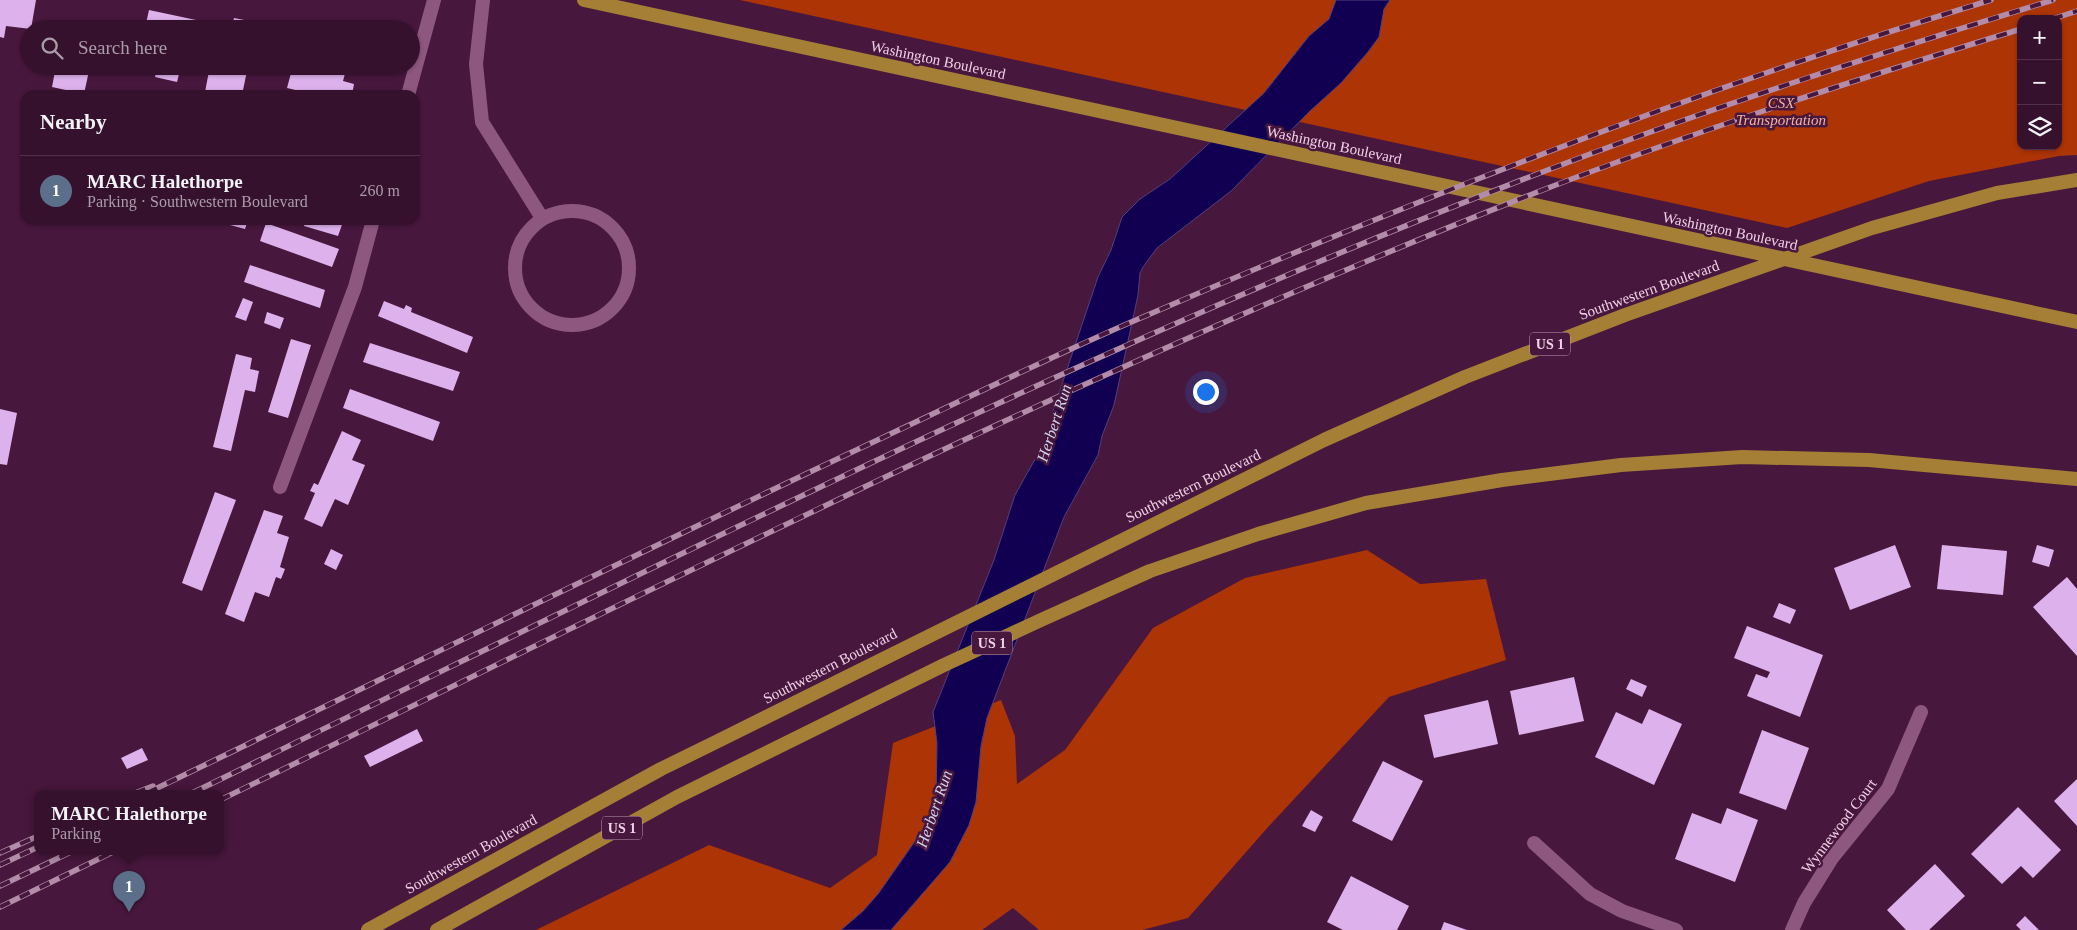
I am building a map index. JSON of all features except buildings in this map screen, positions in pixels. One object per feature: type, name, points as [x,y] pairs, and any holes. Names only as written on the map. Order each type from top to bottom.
[{"type":"main road","name":"Washington Boulevard","points":[[584,0],[2077,322]]},
{"type":"main road","name":"Southwestern Boulevard","points":[[368,930],[661,769],[1048,575],[1333,436],[1465,377],[1625,315],[1872,228],[1997,193],[2077,180]]},
{"type":"main road","name":"US 1","points":[[437,930],[677,798],[944,665],[1041,620],[1150,571],[1258,534],[1366,503],[1502,480],[1621,465],[1742,457],[1869,460],[2077,479]]},
{"type":"street","points":[[420,51],[434,0]]},
{"type":"street","points":[[483,0],[476,64],[482,122],[542,218]]},
{"type":"street","points":[[409,90],[413,75]]},
{"type":"street","points":[[564,211],[586,212],[606,222],[621,239],[629,260],[628,283],[618,303],[601,318],[580,326],[558,324],[538,314],[522,298],[514,276],[516,254],[526,233],[542,218],[564,211]]},
{"type":"street","points":[[280,487],[354,287],[372,225]]},
{"type":"street","name":"Wynnewood Court","points":[[1792,930],[1804,903],[1832,858],[1888,789],[1921,712]]},
{"type":"street","points":[[1534,843],[1590,894],[1622,911],[1676,930]]},
{"type":"green space","name":"CSX Transportation","points":[[740,0],[2077,0],[2077,155],[2059,156],[1929,181],[1787,228]]},
{"type":"green space","points":[[1367,550],[1420,584],[1486,579],[1506,660],[1389,697],[1269,826],[1188,918],[1142,930],[1039,930],[1013,908],[982,930],[536,930],[709,845],[830,888],[877,855],[893,743],[1001,700],[1015,736],[1017,784],[1065,750],[1153,628],[1245,578]]},
{"type":"water","name":"Herbert Run","points":[[1336,0],[1390,0],[1384,9],[1379,37],[1341,83],[1310,111],[1231,191],[1157,248],[1140,273],[1138,295],[1114,405],[1102,436],[1098,455],[1064,517],[987,718],[981,746],[976,802],[969,825],[950,862],[891,930],[841,930],[863,911],[878,894],[920,834],[936,803],[937,743],[933,712],[994,560],[1015,495],[1034,461],[1048,444],[1053,430],[1052,414],[1098,277],[1111,250],[1122,217],[1140,199],[1170,179],[1264,93],[1309,36],[1329,19]]},
{"type":"railway","points":[[153,790],[607,569],[1049,359],[1150,314],[1357,227],[1566,145],[1777,69],[1991,0]]},
{"type":"railway","points":[[198,790],[856,470],[1023,392],[1361,244],[1532,176],[1661,128],[1856,62],[2053,0]]},
{"type":"railway","points":[[2062,16],[2077,11]]},
{"type":"railway","points":[[224,798],[872,483],[1201,332],[1367,261],[1595,170],[1716,127],[2017,30]]},
{"type":"railway","points":[[143,790],[153,786]]},
{"type":"railway","points":[[0,853],[34,838]]},
{"type":"railway","points":[[0,865],[34,849]]},
{"type":"railway","points":[[0,886],[65,855]]},
{"type":"railway","points":[[0,907],[107,855]]},
{"type":"place","name":"MARC Halethorpe","points":[[129,912]]}]
